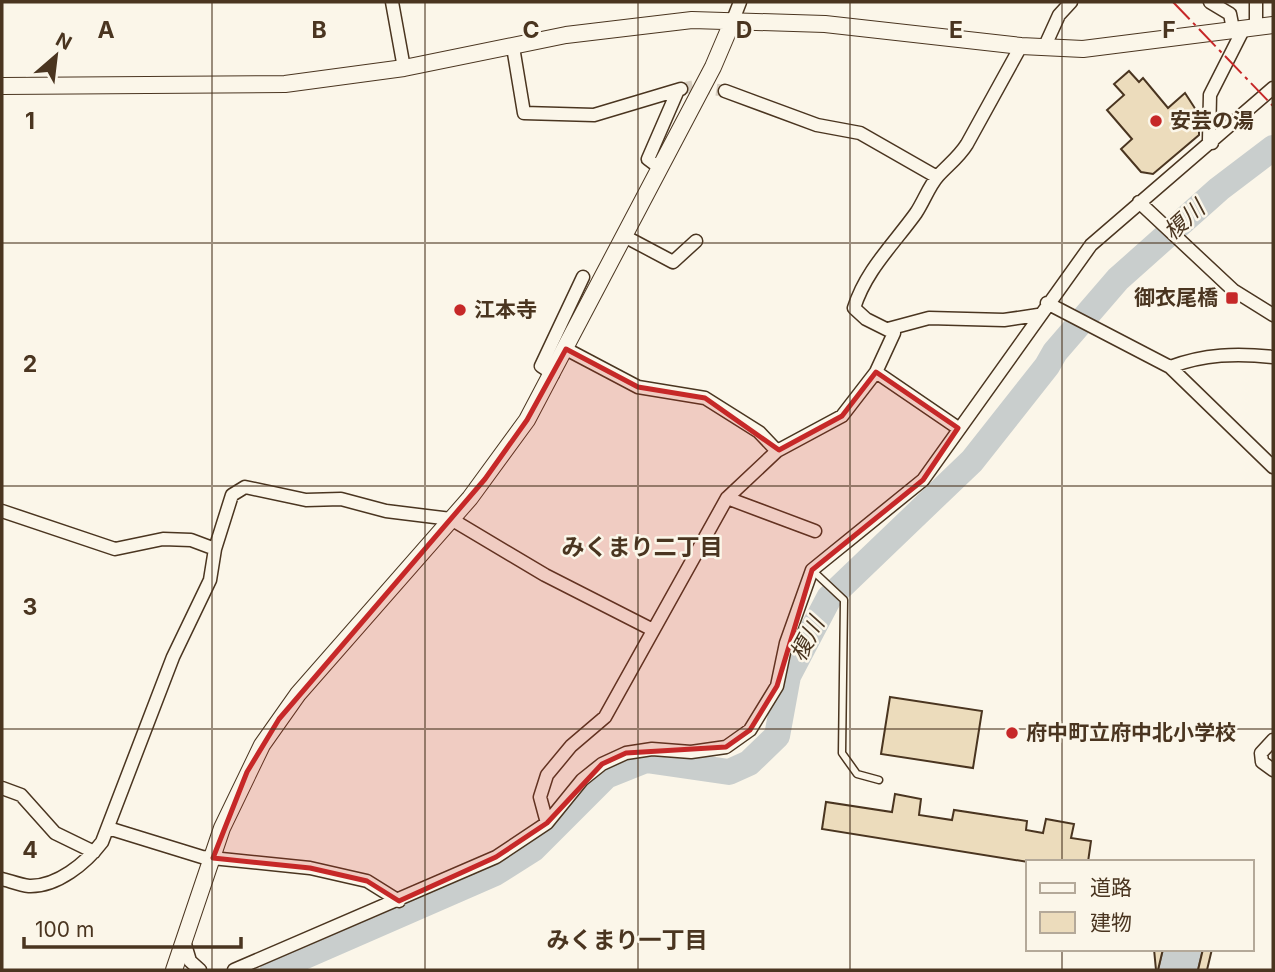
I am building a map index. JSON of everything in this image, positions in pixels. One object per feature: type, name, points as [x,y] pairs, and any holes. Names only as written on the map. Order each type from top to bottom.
[{"type":"street","points":[[392,2],[404,68]]},
{"type":"street","points":[[174,970],[238,790],[279,719],[451,519],[514,440],[553,374],[713,67],[740,2]]},
{"type":"street","points":[[1044,48],[1059,15],[1071,2]]},
{"type":"street","points":[[1210,2],[1230,14],[1244,28]]},
{"type":"street","points":[[1212,143],[1209,140],[1210,95],[1256,2]]},
{"type":"street","points":[[2,86],[285,84],[404,68],[566,35],[671,22],[733,20],[825,24],[1021,46],[1083,49],[1273,25]]},
{"type":"street","points":[[547,823],[540,797],[547,775],[571,746],[605,717],[727,498],[777,451],[842,416],[876,372],[894,339],[894,332],[866,319],[854,307],[857,299],[877,261],[904,230],[937,177],[967,144],[1021,46]]},
{"type":"street","points":[[513,47],[524,113],[594,115],[679,90],[648,159],[660,168]]},
{"type":"street","points":[[234,970],[496,857],[547,823],[582,780],[602,764],[626,753],[652,748],[691,752],[726,747],[751,730],[777,686],[786,643],[812,570],[923,480],[1091,245],[1273,88]]},
{"type":"street","points":[[725,91],[817,125],[860,133],[937,177]]},
{"type":"street","points":[[1139,202],[1233,290],[1273,315]]},
{"type":"street","points":[[624,236],[673,261],[696,241]]},
{"type":"street","points":[[553,374],[541,366],[583,277]]},
{"type":"street","points":[[1047,303],[1170,367],[1273,467]]},
{"type":"street","points":[[888,329],[929,318],[1004,320],[1038,316]]},
{"type":"street","points":[[566,349],[638,387],[705,398],[759,432],[777,451]]},
{"type":"street","points":[[1170,367],[1196,357],[1230,354],[1273,357]]},
{"type":"street","points":[[876,372],[958,428]]},
{"type":"street","points":[[2,879],[29,886],[55,881],[94,852],[108,828],[173,657],[210,580],[215,549],[232,495],[245,487],[306,500],[341,499],[386,512],[451,519],[545,575],[653,630]]},
{"type":"street","points":[[727,498],[816,531]]},
{"type":"street","points":[[2,511],[115,549],[163,539],[191,540],[215,549]]},
{"type":"street","points":[[1273,740],[1261,752],[1262,762],[1273,770]]},
{"type":"street","points":[[2,788],[22,795],[55,833],[94,852]]},
{"type":"street","points":[[108,828],[213,858],[321,870],[367,881],[399,901]]},
{"type":"street","points":[[184,941],[190,961],[200,970]]},
{"type":"lane","points":[[812,570],[844,600],[842,753],[848,766],[857,774],[879,780]]},
{"type":"highlighted area","points":[[566,349],[638,387],[705,398],[779,450],[842,416],[876,372],[958,428],[923,480],[812,570],[777,686],[750,730],[726,747],[626,753],[602,764],[547,823],[496,857],[399,901],[367,881],[310,868],[213,858],[247,772],[279,719],[485,479],[527,420]]},
{"type":"shaded area","points":[[1163,951],[1203,951],[1198,970],[1158,970]]},
{"type":"building","name":"安芸の湯","points":[[1129,71],[1139,82],[1143,78],[1168,108],[1185,93],[1198,113],[1193,118],[1199,125],[1199,135],[1153,174],[1141,172],[1121,149],[1132,139],[1107,110],[1124,95],[1114,84]]},
{"type":"building","points":[[890,697],[982,711],[973,768],[881,754]]},
{"type":"building","points":[[895,794],[921,799],[919,815],[952,820],[954,810],[1027,821],[1026,830],[1043,833],[1046,819],[1074,824],[1071,838],[1091,841],[1088,860],[1026,862],[822,829],[826,802],[892,812]]},
{"type":"building","points":[[1154,951],[1163,951],[1158,970]]},
{"type":"building","points":[[1203,951],[1212,951],[1207,970],[1198,970]]},
{"type":"waterway","name":"榎川","points":[[273,970],[495,873],[533,849],[606,776],[646,760],[729,772],[749,763],[777,736],[788,676],[829,598],[972,461],[1047,366],[1055,352],[1118,279],[1219,189],[1273,148]]},
{"type":"tunnel","points":[[681,89],[695,86],[725,91]]},
{"type":"power","points":[[1173,2],[1273,106]]},
{"type":"place","name":"安芸の湯","points":[[1156,121]]},
{"type":"place","name":"御衣尾橋","points":[[1232,298]]},
{"type":"place","name":"江本寺","points":[[460,310]]},
{"type":"place","name":"府中町立府中北小学校","points":[[1012,733]]},
{"type":"district","name":"みくまり二丁目","points":[[642,547]]},
{"type":"district","name":"みくまり一丁目","points":[[627,940]]}]
